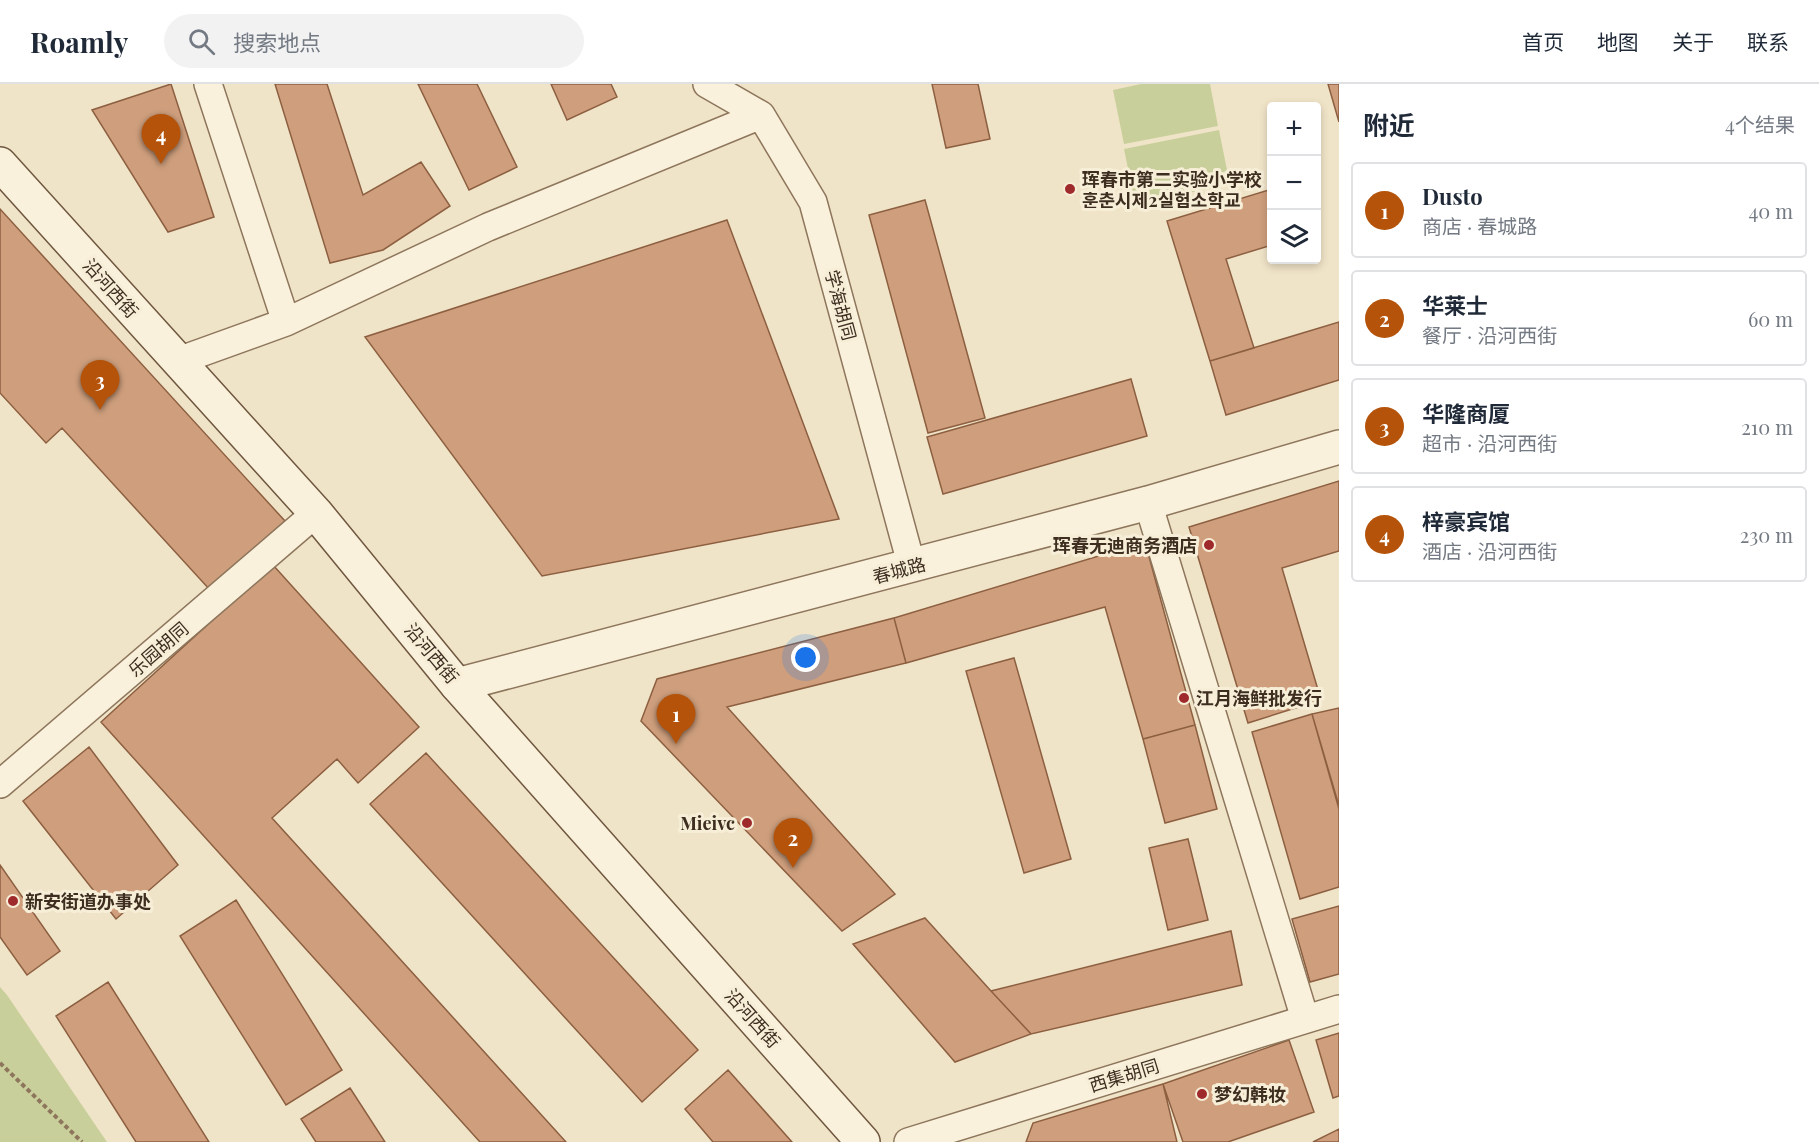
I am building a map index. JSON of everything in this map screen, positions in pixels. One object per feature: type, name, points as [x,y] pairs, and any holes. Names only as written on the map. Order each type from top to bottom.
[{"type":"main road","name":"沿河西街","points":[[0,164],[316,513],[457,685],[863,1142]]},
{"type":"main road","name":"春城路","points":[[457,685],[912,567],[1148,503],[1339,447]]},
{"type":"street","points":[[208,84],[286,322]]},
{"type":"street","name":"学海胡同","points":[[707,84],[761,115],[813,202],[912,567]]},
{"type":"street","points":[[178,361],[286,322],[488,227],[761,115]]},
{"type":"street","points":[[1148,503],[1305,1019]]},
{"type":"street","name":"乐园胡同","points":[[0,784],[316,513]]},
{"type":"street","name":"西集胡同","points":[[908,1142],[1339,1009]]},
{"type":"path","points":[[0,1063],[82,1142]]},
{"type":"green space","points":[[1141,84],[1210,84],[1218,126],[1124,144],[1113,90]]},
{"type":"green space","points":[[1219,130],[1230,185],[1135,203],[1124,149]]},
{"type":"green space","points":[[0,987],[7,995],[107,1142],[0,1142]]},
{"type":"building","points":[[171,84],[214,217],[168,232],[92,110]]},
{"type":"building","points":[[275,84],[327,84],[363,195],[421,162],[450,206],[383,250],[330,263]]},
{"type":"building","points":[[418,84],[477,84],[517,167],[469,190]]},
{"type":"building","points":[[551,84],[611,84],[617,97],[567,120]]},
{"type":"building","points":[[932,84],[978,84],[990,139],[946,148]]},
{"type":"building","points":[[1328,84],[1339,84],[1339,122]]},
{"type":"building","points":[[1267,191],[1267,247],[1226,259],[1254,348],[1210,361],[1167,221]]},
{"type":"building","points":[[925,200],[985,418],[928,433],[869,215]]},
{"type":"building","points":[[0,209],[285,521],[210,590],[62,428],[46,443],[0,393]]},
{"type":"building","points":[[727,220],[839,519],[542,576],[365,337]]},
{"type":"building","points":[[1339,322],[1339,380],[1226,415],[1210,361]]},
{"type":"building","points":[[1131,379],[1147,436],[943,494],[927,437]]},
{"type":"building","points":[[1339,481],[1339,551],[1282,568],[1321,700],[1248,723],[1189,527]]},
{"type":"building","points":[[1145,542],[1195,725],[1143,739],[1105,607],[906,663],[894,618]]},
{"type":"building","points":[[273,565],[419,727],[358,783],[337,759],[272,818],[566,1142],[480,1142],[101,722]]},
{"type":"building","points":[[894,618],[906,663],[727,707],[895,894],[842,931],[641,721],[657,679]]},
{"type":"building","points":[[1014,658],[1071,859],[1024,873],[966,671]]},
{"type":"building","points":[[1339,708],[1339,806],[1312,714]]},
{"type":"building","points":[[1312,714],[1339,809],[1339,887],[1300,899],[1252,732]]},
{"type":"building","points":[[1195,725],[1217,809],[1165,823],[1143,739]]},
{"type":"building","points":[[89,747],[178,865],[116,919],[23,801]]},
{"type":"building","points":[[426,753],[698,1050],[642,1102],[370,804]]},
{"type":"building","points":[[1188,839],[1208,920],[1168,930],[1149,848]]},
{"type":"building","name":"新安街道办事处","points":[[0,865],[60,951],[27,975],[0,937]]},
{"type":"building","points":[[236,900],[342,1070],[286,1105],[180,936]]},
{"type":"building","points":[[1339,906],[1339,974],[1310,982],[1292,919]]},
{"type":"building","points":[[925,918],[1031,1034],[955,1062],[853,944]]},
{"type":"building","points":[[1231,931],[1242,985],[1031,1034],[991,991]]},
{"type":"building","points":[[108,982],[209,1142],[136,1142],[56,1016]]},
{"type":"building","points":[[1339,1033],[1339,1096],[1333,1098],[1316,1040]]},
{"type":"building","points":[[1289,1040],[1314,1112],[1228,1142],[1183,1142],[1163,1084]]},
{"type":"building","points":[[728,1070],[792,1142],[713,1142],[685,1109]]},
{"type":"building","points":[[1163,1084],[1177,1142],[1026,1142],[1033,1123]]},
{"type":"building","points":[[350,1088],[385,1142],[316,1142],[301,1119]]},
{"type":"building","points":[[1339,1129],[1339,1142],[1313,1142]]},
{"type":"place","name":"梓豪宾馆","points":[[161,164]]},
{"type":"place","name":"珲春市第二实验小学校 훈춘시제2실험소학교","points":[[1070,189]]},
{"type":"place","name":"华隆商厦","points":[[100,410]]},
{"type":"place","name":"珲春无迪商务酒店","points":[[1209,545]]},
{"type":"place","name":"江月海鲜批发行","points":[[1184,698]]},
{"type":"place","name":"Dusto","points":[[676,744]]},
{"type":"place","name":"Mieivc","points":[[747,823]]},
{"type":"place","name":"华莱士","points":[[793,868]]},
{"type":"place","name":"新安街道办事处","points":[[13,901]]},
{"type":"place","name":"梦幻韩妆","points":[[1202,1094]]}]
